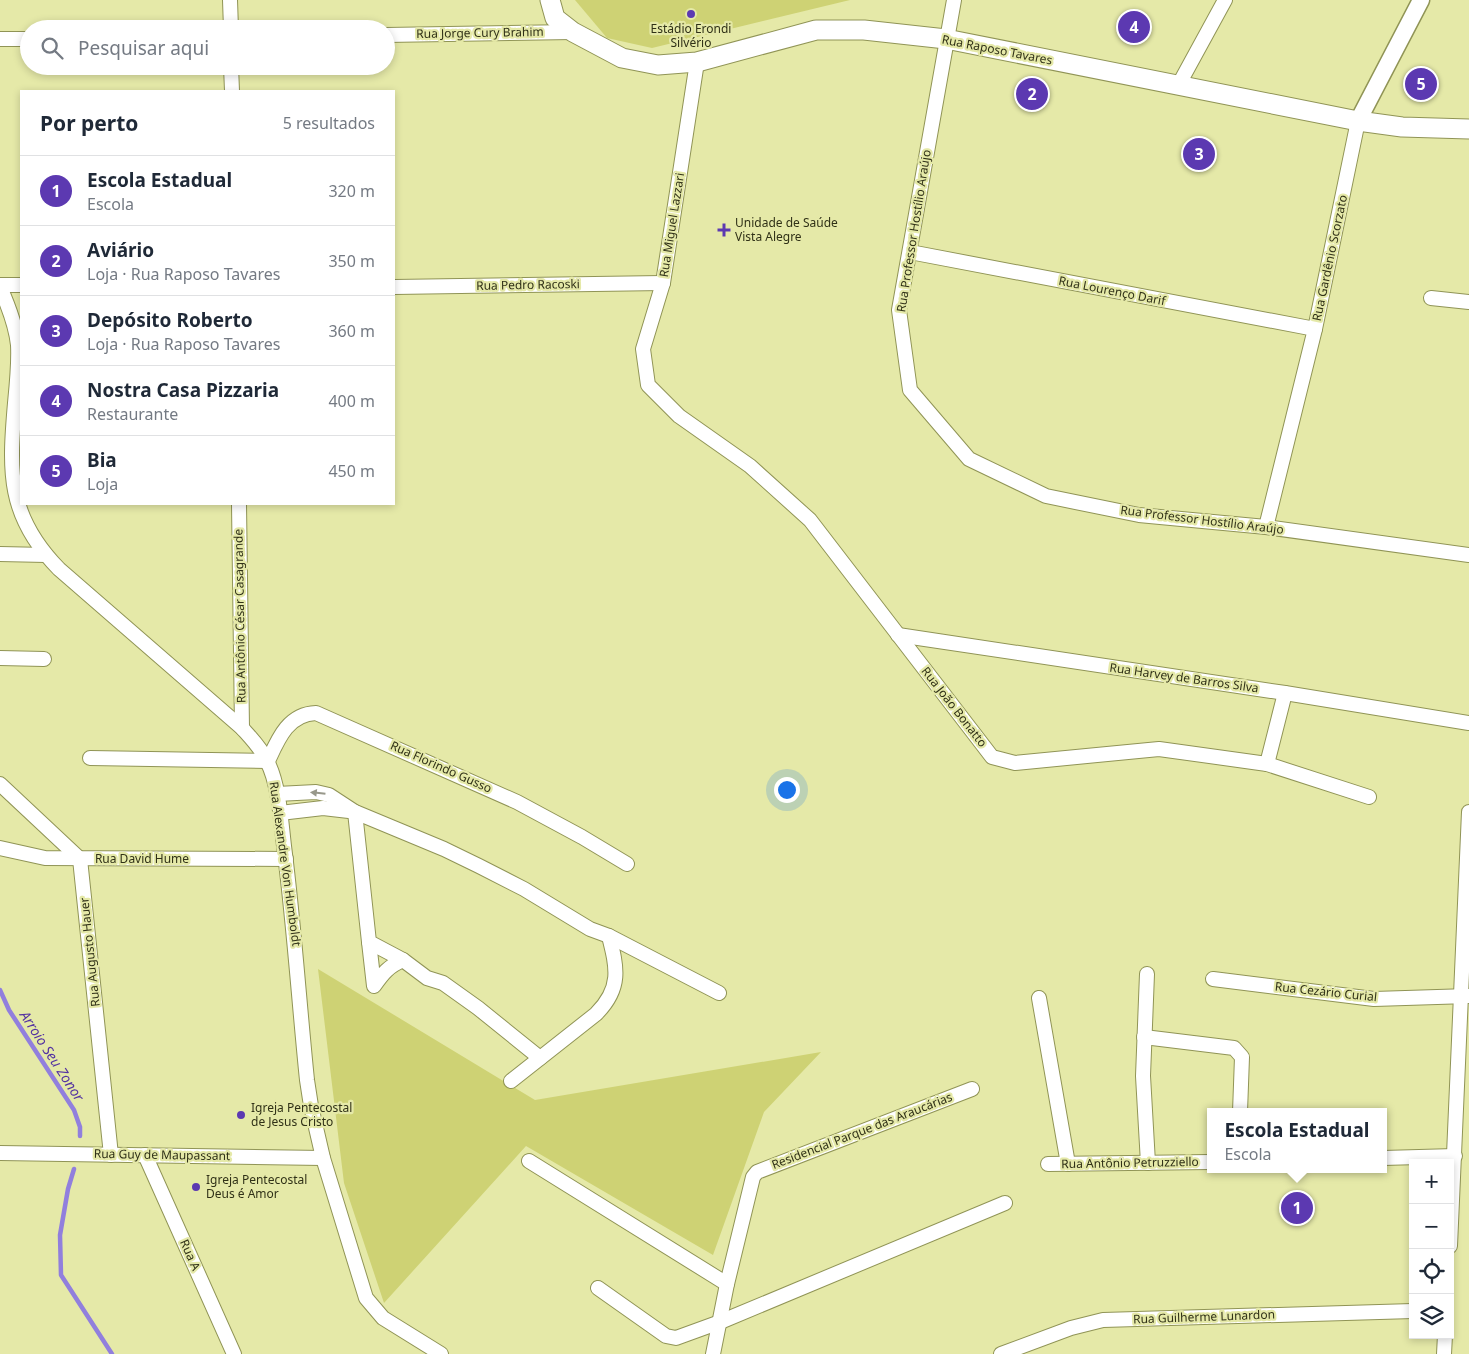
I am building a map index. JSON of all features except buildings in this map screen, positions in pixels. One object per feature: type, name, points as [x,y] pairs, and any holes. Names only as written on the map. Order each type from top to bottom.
[{"type":"main road","name":"Rua Raposo Tavares","points":[[550,0],[555,18],[573,32],[622,58],[658,65],[697,62],[816,30],[864,30],[946,39],[1358,121],[1402,127],[1469,129]]},
{"type":"street","points":[[230,0],[231,20]]},
{"type":"street","name":"Rua Professor Hostílio Araújo","points":[[954,0],[899,310],[910,390],[969,459],[1046,496],[1139,515],[1266,527],[1469,555]]},
{"type":"street","points":[[1178,86],[1225,0]]},
{"type":"street","name":"Rua Gardênio Scorzato","points":[[1266,527],[1315,329],[1358,121],[1421,0]]},
{"type":"street","name":"Rua Jorge Cury Brahim","points":[[395,35],[573,32]]},
{"type":"street","points":[[0,39],[20,39]]},
{"type":"street","name":"Rua Miguel Lazzari","points":[[648,385],[643,349],[663,283],[697,62]]},
{"type":"street","points":[[232,75],[232,90]]},
{"type":"street","name":"Rua Lourenço Darif","points":[[910,252],[1315,329]]},
{"type":"street","name":"Rua Pedro Racoski","points":[[395,287],[663,283]]},
{"type":"street","points":[[0,286],[20,284]]},
{"type":"street","name":"Rua Alexandre Von Humboldt","points":[[0,286],[14,324],[18,343],[12,445],[15,495],[23,518],[33,538],[59,569],[242,728],[268,761],[280,813],[286,859],[294,925],[307,1080],[323,1158],[366,1298],[383,1318],[441,1354]]},
{"type":"street","points":[[1431,298],[1469,302]]},
{"type":"street","name":"Rua João Bonatto","points":[[648,385],[679,416],[750,466],[810,520],[992,757],[1015,763],[1159,749],[1267,764],[1369,797]]},
{"type":"street","name":"Rua Antônio César Casagrande","points":[[238,505],[242,728]]},
{"type":"street","points":[[0,554],[46,555]]},
{"type":"street","name":"Rua Harvey de Barros Silva","points":[[898,635],[1285,693],[1469,723]]},
{"type":"street","points":[[0,658],[44,659]]},
{"type":"street","points":[[1267,764],[1285,693]]},
{"type":"street","name":"Rua Florindo Gusso","points":[[268,761],[286,727],[295,719],[310,713],[322,714],[517,802],[627,864]]},
{"type":"street","points":[[90,758],[268,761]]},
{"type":"street","points":[[0,784],[80,859]]},
{"type":"street","points":[[276,794],[323,792],[355,812],[444,849],[524,889],[590,929],[609,936],[719,993]]},
{"type":"street","points":[[280,813],[323,808],[355,812]]},
{"type":"street","points":[[355,812],[374,986],[390,966],[403,960]]},
{"type":"street","points":[[1452,1204],[1465,996],[1469,812]]},
{"type":"street","name":"Rua David Hume","points":[[0,848],[45,858],[286,859]]},
{"type":"street","name":"Rua Augusto Hauer","points":[[80,859],[111,1155]]},
{"type":"street","points":[[511,1081],[606,1005],[613,992],[616,978],[616,964],[609,936]]},
{"type":"street","points":[[369,942],[403,960],[423,975],[443,983],[463,996],[540,1058]]},
{"type":"street","points":[[1147,974],[1143,1076],[1148,1163]]},
{"type":"street","name":"Rua Cezário Curial","points":[[1213,979],[1374,999],[1465,996]]},
{"type":"street","points":[[1039,998],[1068,1164]]},
{"type":"street","points":[[1144,1037],[1234,1048],[1242,1057],[1240,1108]]},
{"type":"street","name":"Residencial Parque das Araucárias","points":[[713,1354],[727,1284],[753,1177],[757,1172],[972,1089]]},
{"type":"street","name":"Rua Guy de Maupassant","points":[[0,1153],[323,1158]]},
{"type":"street","name":"Rua A","points":[[145,1155],[234,1354]]},
{"type":"street","points":[[1387,1158],[1455,1156]]},
{"type":"street","points":[[529,1161],[727,1284]]},
{"type":"street","name":"Rua Antônio Petruzziello","points":[[1048,1164],[1207,1162]]},
{"type":"street","points":[[598,1288],[666,1336],[676,1338],[720,1322],[1006,1203]]},
{"type":"street","name":"Rua Guilherme Lunardon","points":[[1001,1354],[1070,1328],[1103,1320],[1409,1311]]},
{"type":"street","points":[[1444,1354],[1445,1339]]},
{"type":"green space","name":"Estádio Erondi Silvério","points":[[575,0],[850,0],[652,48],[607,38]]},
{"type":"green space","points":[[318,969],[535,1100],[821,1052],[764,1112],[713,1255],[526,1146],[384,1303],[344,1183]]},
{"type":"waterway","name":"Arroio Seu Zonor","points":[[0,990],[9,1010],[74,1110],[80,1127],[80,1136]]},
{"type":"waterway","name":"Arroio Seu Zonor","points":[[74,1169],[68,1189],[60,1235],[61,1275],[112,1354]]},
{"type":"place","name":"Estádio Erondi Silvério","points":[[691,14]]},
{"type":"place","name":"Nostra Casa Pizzaria","points":[[1134,27]]},
{"type":"place","name":"Bia","points":[[1421,84]]},
{"type":"place","name":"Aviário","points":[[1032,94]]},
{"type":"place","name":"Depósito Roberto","points":[[1199,154]]},
{"type":"place","name":"Unidade de Saúde Vista Alegre","points":[[724,230]]},
{"type":"place","name":"Igreja Pentecostal de Jesus Cristo","points":[[241,1115]]},
{"type":"place","name":"Igreja Pentecostal Deus é Amor","points":[[196,1187]]},
{"type":"place","name":"Escola Estadual","points":[[1297,1208]]}]
